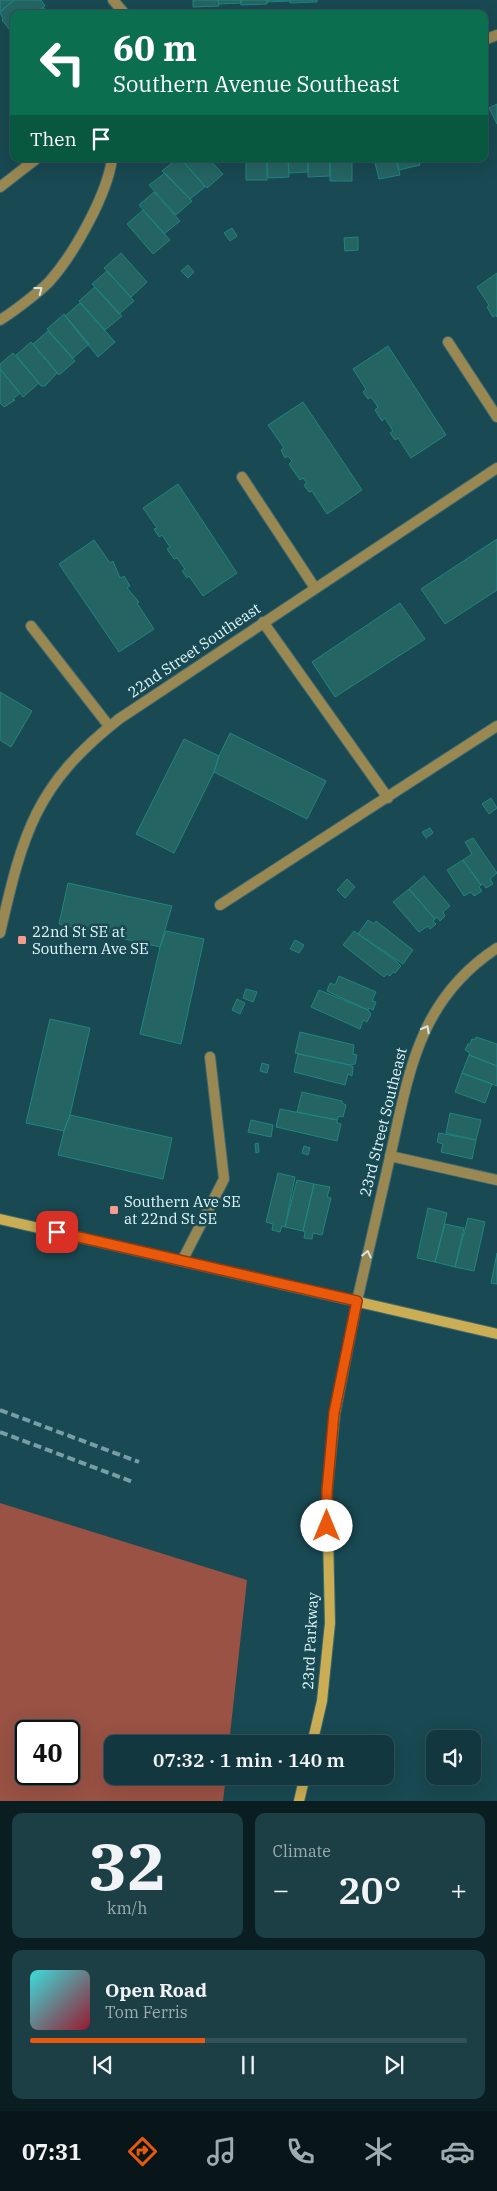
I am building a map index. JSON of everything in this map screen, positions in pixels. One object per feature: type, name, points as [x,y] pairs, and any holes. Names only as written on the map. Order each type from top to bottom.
[{"type":"main road","points":[[0,1219],[497,1334]]},
{"type":"main road","name":"23rd Parkway","points":[[314,1735],[322,1701],[330,1623],[327,1491],[334,1413],[357,1301]]},
{"type":"main road","points":[[299,1801],[303,1785]]},
{"type":"street","points":[[114,0],[122,10]]},
{"type":"street","points":[[0,187],[32,162]]},
{"type":"street","points":[[0,320],[48,282],[82,235],[110,173],[112,162]]},
{"type":"street","points":[[448,342],[497,417]]},
{"type":"street","name":"22nd Street Southeast","points":[[0,933],[16,863],[27,832],[42,801],[68,765],[110,726],[263,622],[495,473]]},
{"type":"street","points":[[242,477],[315,588]]},
{"type":"street","points":[[263,622],[388,798]]},
{"type":"street","points":[[31,626],[110,726]]},
{"type":"street","points":[[220,905],[497,726]]},
{"type":"street","name":"23rd Street Southeast","points":[[357,1301],[407,1080],[424,1032],[458,981],[475,964],[497,948]]},
{"type":"street","points":[[182,1261],[224,1179],[210,1057]]},
{"type":"street","points":[[390,1156],[497,1180]]},
{"type":"shaded area","points":[[0,1503],[247,1580],[230,1735],[104,1735],[104,1785],[225,1785],[223,1801],[0,1801]]},
{"type":"building","points":[[0,0],[14,0],[0,12]]},
{"type":"building","points":[[14,0],[41,0],[45,6],[40,10],[10,10],[10,30],[2,20],[0,12]]},
{"type":"building","points":[[193,0],[218,0],[219,6],[193,7]]},
{"type":"building","points":[[218,0],[241,0],[241,3],[219,4]]},
{"type":"building","points":[[241,0],[267,0],[267,4],[241,5]]},
{"type":"building","points":[[267,0],[290,0],[290,1],[267,2]]},
{"type":"building","points":[[290,0],[317,0],[317,2],[290,3]]},
{"type":"building","points":[[497,104],[497,124],[489,108]]},
{"type":"building","points":[[173,162],[184,162],[205,187],[190,199],[162,171]]},
{"type":"building","points":[[184,162],[212,162],[223,174],[207,188]]},
{"type":"building","points":[[246,162],[267,162],[267,180],[246,180]]},
{"type":"building","points":[[267,162],[288,162],[289,177],[268,178]]},
{"type":"building","points":[[288,162],[308,162],[308,172],[289,173]]},
{"type":"building","points":[[308,162],[330,162],[330,176],[308,177]]},
{"type":"building","points":[[330,162],[352,162],[352,181],[330,181]]},
{"type":"building","points":[[375,162],[397,162],[400,175],[379,179]]},
{"type":"building","points":[[397,162],[419,162],[420,165],[399,170]]},
{"type":"building","points":[[165,173],[192,201],[176,215],[149,185]]},
{"type":"building","points":[[154,192],[180,221],[164,234],[139,205]]},
{"type":"building","points":[[143,210],[170,240],[153,254],[127,224]]},
{"type":"building","points":[[232,228],[237,236],[230,241],[224,233]]},
{"type":"building","points":[[358,237],[358,250],[345,251],[344,238]]},
{"type":"building","points":[[121,253],[147,282],[131,297],[104,268]]},
{"type":"building","points":[[188,265],[194,272],[188,278],[181,271]]},
{"type":"building","points":[[107,271],[134,301],[119,314],[92,284]]},
{"type":"building","points":[[497,273],[497,317],[496,315],[493,317],[487,307],[489,305],[477,287]]},
{"type":"building","points":[[95,287],[122,316],[105,330],[79,301]]},
{"type":"building","points":[[80,303],[115,342],[98,357],[65,316]]},
{"type":"building","points":[[64,314],[89,344],[73,358],[47,329]]},
{"type":"building","points":[[48,331],[75,361],[59,375],[33,344]]},
{"type":"building","points":[[31,342],[57,373],[45,386],[41,386],[16,355]]},
{"type":"building","points":[[388,346],[446,435],[411,458],[398,438],[395,440],[390,433],[393,431],[385,418],[382,421],[375,410],[378,407],[371,397],[368,399],[363,392],[366,389],[353,369]]},
{"type":"building","points":[[13,353],[39,383],[23,397],[0,369],[0,364]]},
{"type":"building","points":[[0,369],[20,393],[13,399],[15,400],[4,407],[0,403]]},
{"type":"building","points":[[303,402],[362,490],[327,514],[312,491],[309,492],[304,485],[307,483],[303,478],[300,480],[289,464],[292,461],[288,456],[285,458],[281,450],[284,448],[268,425]]},
{"type":"building","points":[[178,484],[237,573],[203,596],[189,576],[187,578],[182,571],[185,569],[177,558],[174,559],[167,549],[170,547],[162,535],[159,537],[154,529],[157,528],[143,508]]},
{"type":"building","points":[[497,539],[497,590],[445,624],[421,589]]},
{"type":"building","points":[[94,540],[110,563],[113,561],[120,578],[124,576],[130,586],[127,588],[139,602],[137,603],[154,629],[119,652],[59,564]]},
{"type":"building","points":[[400,603],[425,639],[335,697],[312,662]]},
{"type":"building","points":[[0,692],[32,711],[11,747],[0,740]]},
{"type":"building","points":[[230,733],[326,781],[307,819],[214,772]]},
{"type":"building","points":[[184,739],[219,756],[214,772],[174,853],[136,834]]},
{"type":"building","points":[[491,798],[497,808],[489,814],[482,804]]},
{"type":"building","points":[[430,828],[433,833],[426,838],[422,832]]},
{"type":"building","points":[[473,838],[497,873],[490,879],[493,884],[486,888],[483,884],[481,885],[463,860],[472,854],[465,842]]},
{"type":"building","points":[[463,860],[481,885],[479,887],[482,891],[474,896],[471,892],[464,896],[447,870]]},
{"type":"building","points":[[424,876],[450,906],[443,912],[445,916],[440,921],[437,917],[435,919],[409,889]]},
{"type":"building","points":[[347,879],[355,887],[345,898],[337,890]]},
{"type":"building","points":[[68,883],[172,906],[160,947],[59,924]]},
{"type":"building","points":[[409,889],[435,919],[433,921],[436,924],[430,929],[428,926],[419,932],[393,902]]},
{"type":"building","points":[[368,920],[374,924],[376,921],[413,950],[403,964],[358,934]]},
{"type":"building","points":[[166,931],[204,939],[181,1044],[140,1034],[160,947]]},
{"type":"building","points":[[354,931],[401,966],[395,973],[393,972],[390,976],[387,974],[384,977],[343,945]]},
{"type":"building","points":[[295,940],[304,945],[299,953],[290,949]]},
{"type":"building","points":[[339,976],[376,992],[372,1001],[376,1002],[373,1010],[369,1008],[368,1010],[327,991],[330,983],[335,985]]},
{"type":"building","points":[[246,989],[257,992],[253,1002],[243,998]]},
{"type":"building","points":[[319,990],[368,1010],[371,1014],[367,1022],[363,1020],[360,1029],[311,1007]]},
{"type":"building","points":[[237,999],[245,1003],[240,1014],[232,1010]]},
{"type":"building","points":[[50,1019],[90,1028],[70,1115],[64,1131],[26,1123]]},
{"type":"building","points":[[300,1032],[354,1045],[353,1054],[357,1055],[355,1064],[350,1065],[295,1053]]},
{"type":"building","points":[[476,1037],[497,1044],[497,1066],[469,1055],[470,1053],[465,1050],[472,1039],[475,1040]]},
{"type":"building","points":[[298,1054],[350,1065],[353,1067],[352,1076],[348,1074],[345,1085],[294,1072]]},
{"type":"building","points":[[469,1055],[497,1066],[497,1086],[462,1073]]},
{"type":"building","points":[[262,1063],[269,1065],[267,1073],[260,1071]]},
{"type":"building","points":[[462,1073],[492,1084],[485,1103],[455,1092]]},
{"type":"building","points":[[302,1092],[342,1101],[346,1105],[343,1117],[339,1116],[337,1120],[297,1112]]},
{"type":"building","points":[[280,1109],[337,1120],[337,1123],[341,1124],[337,1141],[276,1127]]},
{"type":"building","points":[[450,1113],[481,1120],[476,1140],[446,1133]]},
{"type":"building","points":[[70,1115],[172,1138],[163,1179],[58,1155]]},
{"type":"building","points":[[251,1120],[273,1125],[271,1137],[248,1132]]},
{"type":"building","points":[[439,1133],[476,1140],[472,1159],[441,1152],[443,1144],[437,1142]]},
{"type":"building","points":[[258,1143],[259,1152],[256,1153],[255,1144]]},
{"type":"building","points":[[304,1146],[310,1148],[308,1155],[302,1153]]},
{"type":"building","points":[[278,1173],[295,1177],[285,1227],[282,1226],[280,1232],[272,1230],[273,1224],[266,1222]]},
{"type":"building","points":[[297,1180],[314,1184],[303,1231],[285,1227]]},
{"type":"building","points":[[314,1184],[330,1187],[327,1197],[331,1198],[322,1235],[313,1233],[312,1239],[304,1238],[305,1232],[303,1231]]},
{"type":"building","points":[[428,1208],[447,1213],[435,1262],[417,1258]]},
{"type":"building","points":[[468,1218],[485,1222],[474,1271],[455,1267]]},
{"type":"building","points":[[445,1224],[464,1228],[455,1267],[435,1262]]},
{"type":"building","points":[[497,1253],[497,1284],[491,1283]]},
{"type":"railway","points":[[0,1410],[139,1462]]},
{"type":"railway","points":[[0,1432],[133,1482]]},
{"type":"place","name":"22nd St SE at Southern Ave SE","points":[[22,940]]},
{"type":"place","name":"Southern Ave SE at 22nd St SE","points":[[114,1210]]},
{"type":"route","points":[[57,1232],[357,1301],[334,1413],[327,1491],[327,1526]]}]
